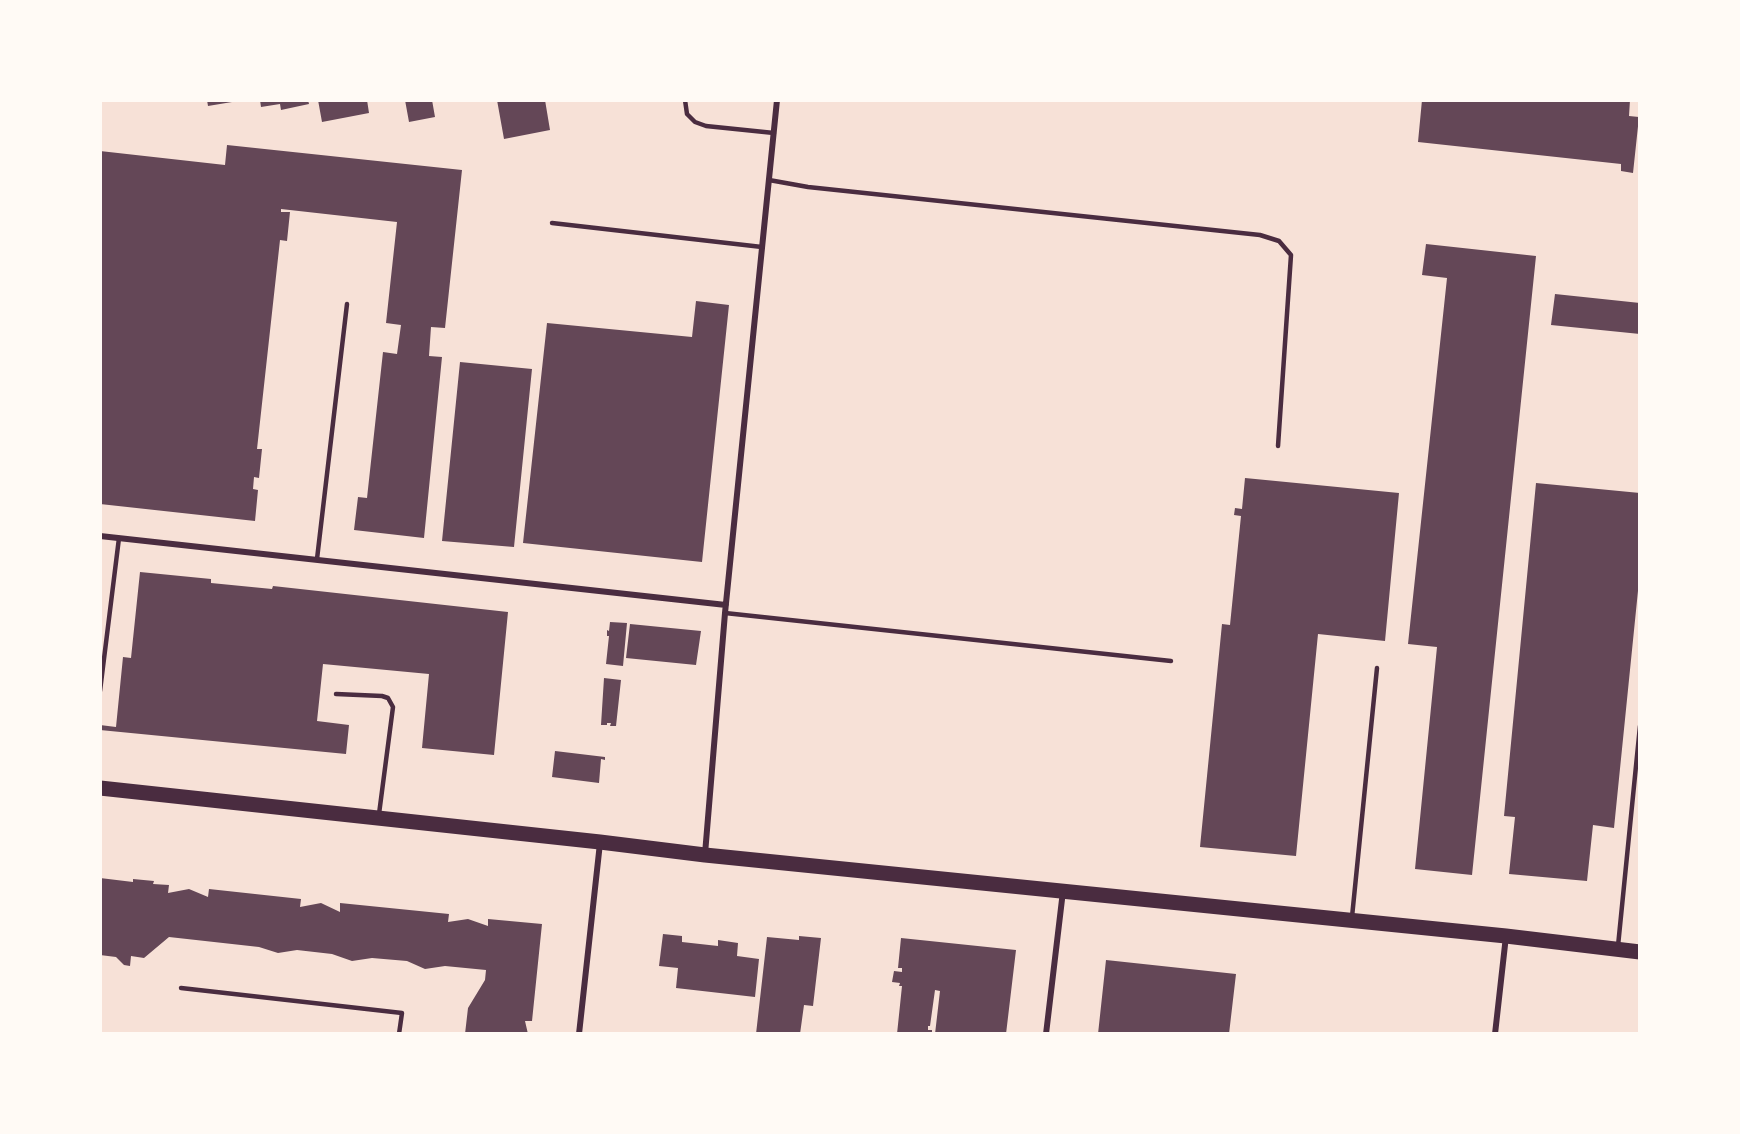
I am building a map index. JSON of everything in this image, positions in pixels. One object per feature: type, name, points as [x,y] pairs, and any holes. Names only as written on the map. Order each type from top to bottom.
[{"type":"main road","points":[[100,788],[705,855],[1352,920],[1640,952]]},
{"type":"street","points":[[705,855],[725,613],[777,100]]},
{"type":"street","points":[[100,536],[726,605]]},
{"type":"street","points":[[579,1034],[600,842]]},
{"type":"street","points":[[1046,1034],[1063,891]]},
{"type":"street","points":[[1495,1034],[1506,936]]},
{"type":"lane","points":[[685,100],[687,114],[695,122],[706,126],[774,133]]},
{"type":"lane","points":[[769,180],[820,188],[1260,235],[1279,241],[1291,255],[1278,446]]},
{"type":"lane","points":[[552,223],[762,247]]},
{"type":"lane","points":[[316,559],[347,304]]},
{"type":"lane","points":[[100,691],[119,538]]},
{"type":"lane","points":[[725,613],[1171,661]]},
{"type":"lane","points":[[1352,920],[1377,668]]},
{"type":"lane","points":[[336,694],[382,696],[388,698],[393,706],[378,818]]},
{"type":"lane","points":[[1618,949],[1640,726]]},
{"type":"lane","points":[[181,988],[402,1013],[399,1034]]},
{"type":"building","points":[[207,100],[232,100],[232,102],[208,106]]},
{"type":"building","points":[[260,100],[308,100],[309,104],[281,110],[280,104],[261,107]]},
{"type":"building","points":[[318,100],[367,100],[369,113],[322,122]]},
{"type":"building","points":[[405,100],[432,100],[435,117],[409,122]]},
{"type":"building","points":[[497,100],[545,100],[550,130],[504,139]]},
{"type":"building","points":[[1422,100],[1630,100],[1629,116],[1639,117],[1633,173],[1621,171],[1621,164],[1418,142]]},
{"type":"building","points":[[227,145],[462,170],[445,328],[431,327],[429,356],[442,357],[424,538],[354,530],[358,497],[367,498],[383,352],[397,354],[401,325],[386,323],[397,222],[281,209],[281,212],[290,212],[287,241],[280,240],[257,449],[262,449],[259,478],[254,477],[253,489],[258,490],[255,521],[100,504],[100,151],[225,165]]},
{"type":"building","points":[[1426,244],[1536,256],[1472,875],[1415,869],[1437,647],[1408,644],[1447,278],[1422,275]]},
{"type":"building","points":[[1555,294],[1640,303],[1640,334],[1551,325]]},
{"type":"building","points":[[696,301],[729,305],[702,562],[523,543],[547,323],[692,337]]},
{"type":"building","points":[[460,362],[532,369],[514,547],[442,541]]},
{"type":"building","points":[[1245,478],[1399,493],[1385,641],[1318,634],[1296,856],[1200,847],[1222,624],[1230,625],[1241,516],[1234,515],[1235,508],[1242,509]]},
{"type":"building","points":[[1536,483],[1640,493],[1640,571],[1614,828],[1593,825],[1587,881],[1509,874],[1515,817],[1504,816]]},
{"type":"building","points":[[140,572],[211,579],[211,583],[272,589],[273,586],[508,612],[494,755],[422,748],[429,674],[323,664],[317,721],[349,725],[346,754],[100,730],[100,725],[116,727],[123,657],[131,658]]},
{"type":"building","points":[[610,622],[627,623],[623,666],[606,664],[609,636],[607,636],[607,630],[609,631]]},
{"type":"building","points":[[630,624],[701,631],[696,665],[626,658]]},
{"type":"building","points":[[604,678],[621,680],[616,726],[610,726],[611,723],[601,725]]},
{"type":"building","points":[[555,751],[605,757],[605,760],[601,759],[599,783],[552,777]]},
{"type":"building","points":[[100,878],[133,882],[133,879],[154,881],[153,884],[169,885],[168,893],[189,889],[208,897],[209,889],[301,899],[300,907],[321,903],[340,912],[340,903],[449,914],[448,922],[468,919],[488,926],[488,919],[542,924],[532,1021],[525,1021],[528,1034],[465,1034],[468,1008],[485,980],[486,970],[445,966],[425,969],[407,961],[372,958],[352,961],[332,954],[297,950],[278,953],[259,947],[169,937],[144,958],[131,956],[130,966],[124,965],[116,957],[100,955]]},
{"type":"building","points":[[663,934],[682,936],[682,942],[718,946],[718,940],[738,943],[737,956],[759,959],[755,997],[676,988],[678,968],[659,966]]},
{"type":"building","points":[[799,936],[821,938],[813,1006],[804,1005],[800,1034],[756,1034],[767,937],[799,940]]},
{"type":"building","points":[[901,938],[1016,950],[1006,1034],[935,1034],[940,991],[935,990],[930,1026],[928,1026],[932,1034],[897,1034],[902,986],[899,986],[900,983],[892,982],[894,971],[902,972],[902,968],[898,968]]},
{"type":"building","points":[[1106,960],[1236,974],[1229,1034],[1098,1034]]}]
